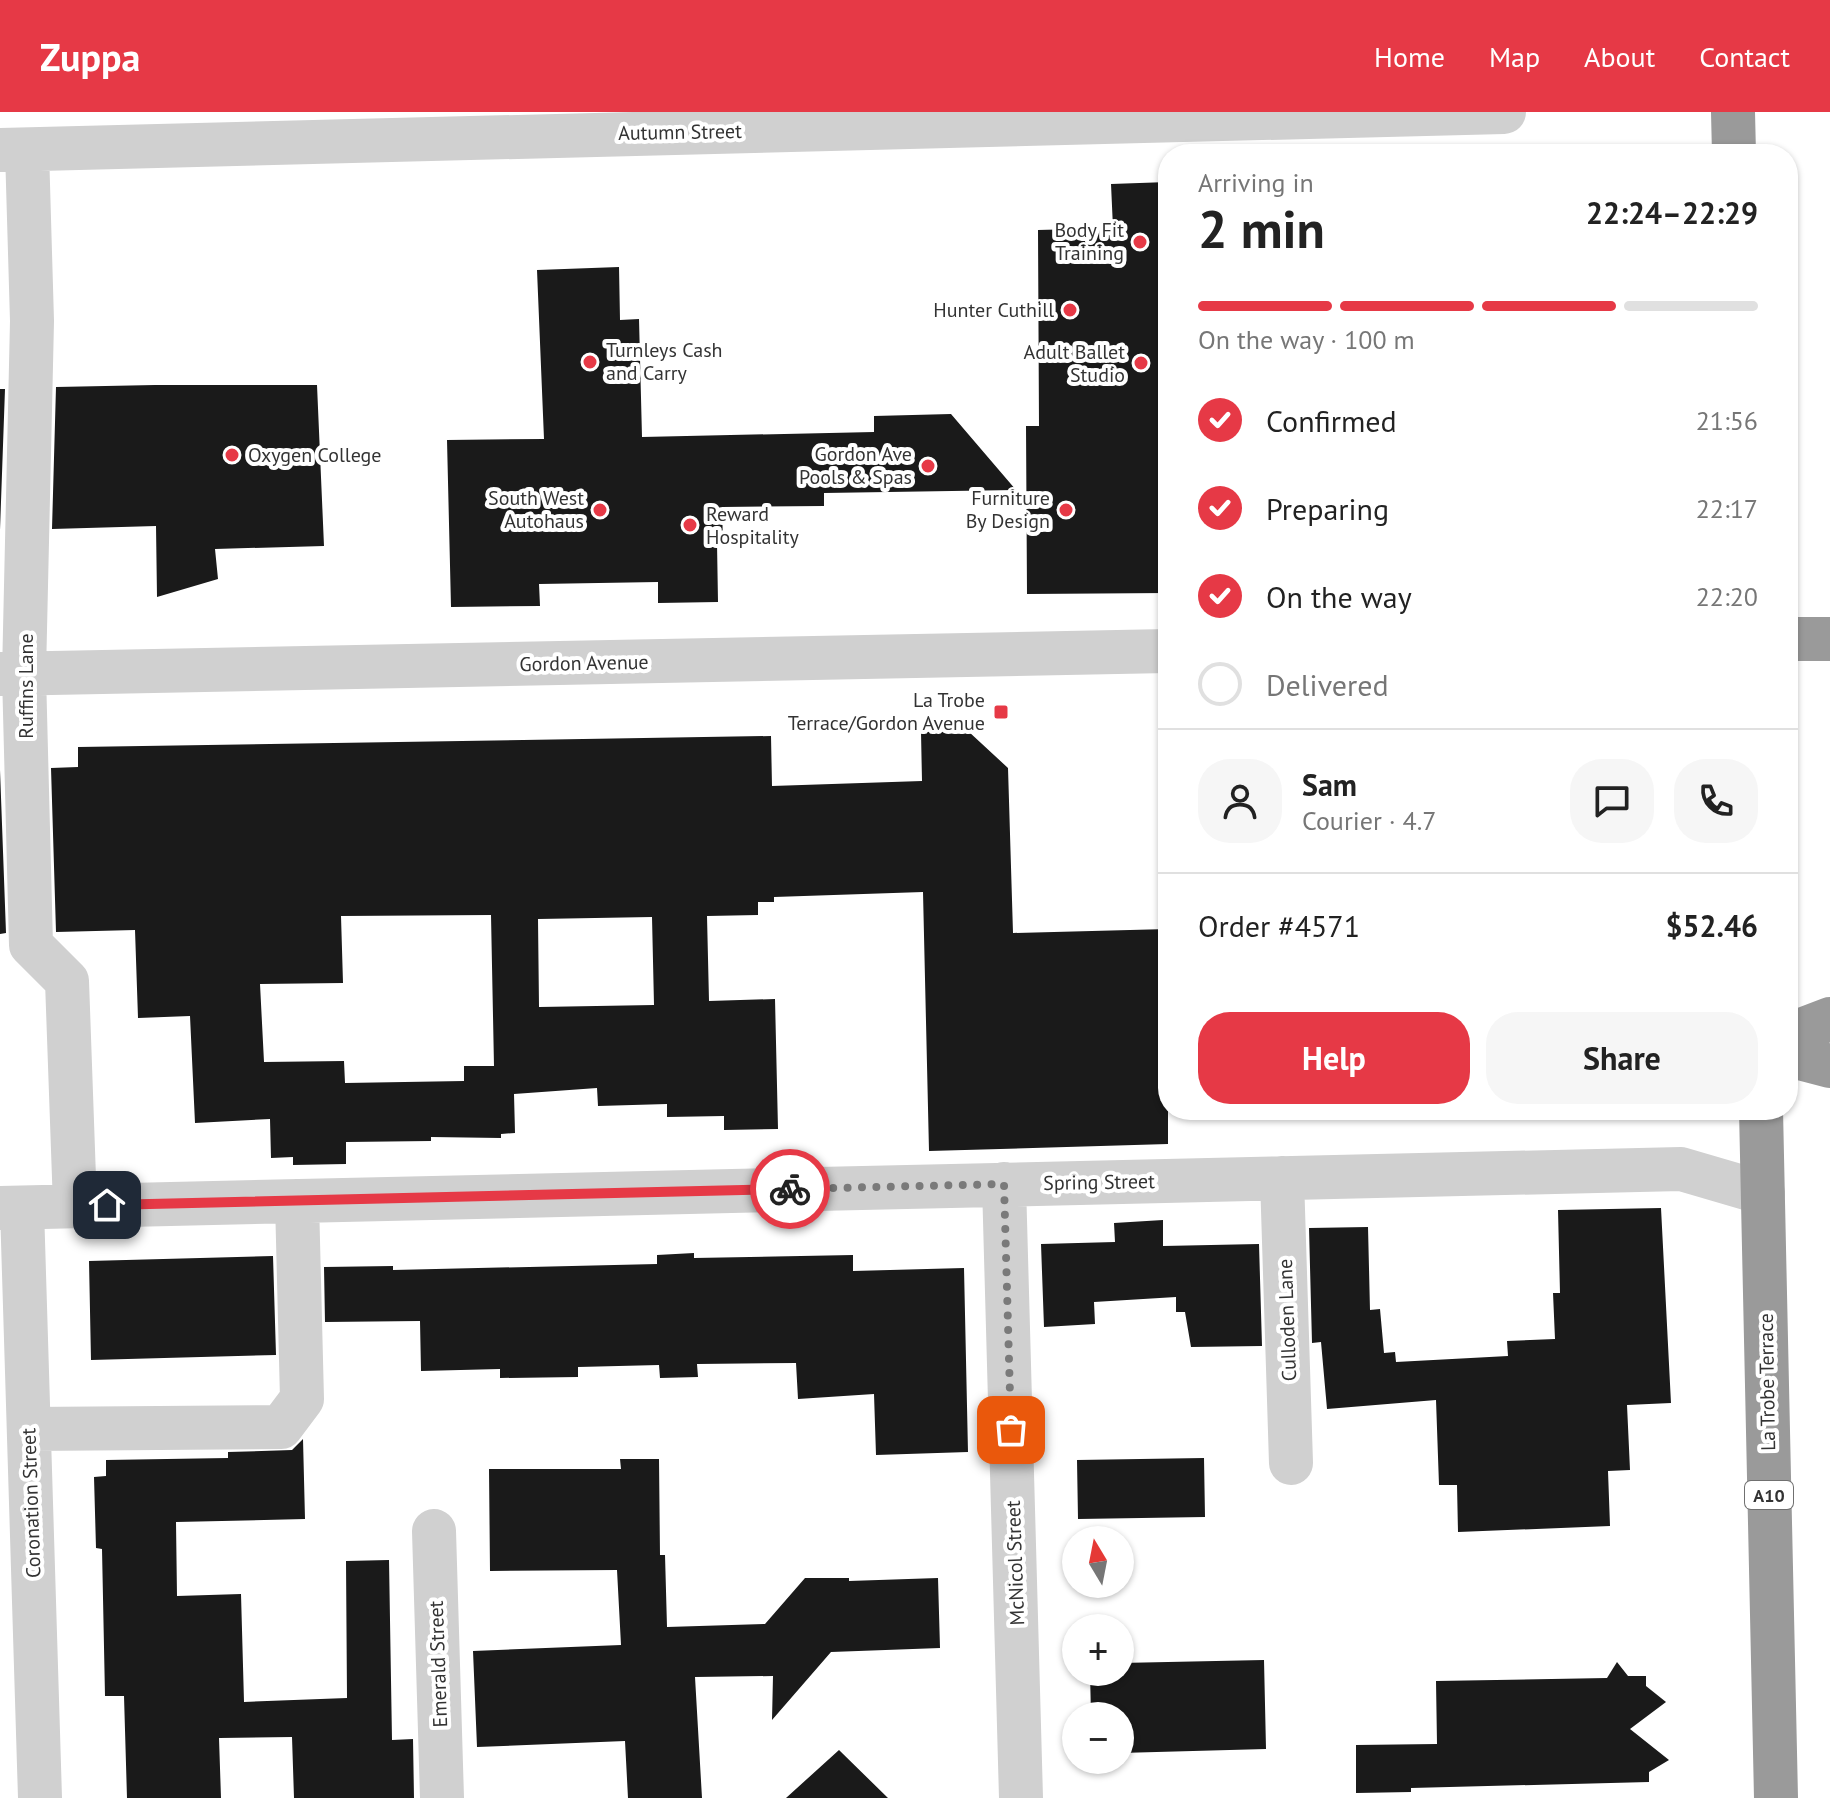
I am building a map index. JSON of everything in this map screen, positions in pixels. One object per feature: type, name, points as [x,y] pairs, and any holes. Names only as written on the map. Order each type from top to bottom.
[{"type":"highway","points":[[1733,112],[1734,144]]},
{"type":"highway","points":[[1798,639],[1830,639]]},
{"type":"highway","points":[[1798,1031],[1830,1019]]},
{"type":"highway","points":[[1798,1058],[1830,1066]]},
{"type":"highway","name":"La Trobe Terrace","points":[[1761,1120],[1776,1798]]},
{"type":"street","name":"Autumn Street","points":[[14,150],[1504,112]]},
{"type":"street","name":"Ruffins Lane","points":[[14,150],[32,321],[12,674],[31,945],[67,981],[75,1206]]},
{"type":"street","name":"Gordon Avenue","points":[[12,674],[1158,651]]},
{"type":"street","name":"Spring Street","points":[[11,1208],[1681,1169],[1763,1193]]},
{"type":"street","name":"Culloden Lane","points":[[1282,1178],[1291,1463]]},
{"type":"street","name":"McNicol Street","points":[[1004,1184],[1021,1798]]},
{"type":"street","points":[[29,1429],[281,1427],[302,1399],[297,1201]]},
{"type":"street","name":"Coronation Street","points":[[11,1208],[29,1429],[40,1798]]},
{"type":"street","name":"Emerald Street","points":[[434,1531],[442,1798]]},
{"type":"building","points":[[1158,182],[1158,593],[1027,594],[1026,426],[1039,426],[1038,230],[1113,228],[1111,184]]},
{"type":"building","points":[[619,267],[620,320],[639,319],[642,437],[874,432],[874,416],[951,414],[1016,490],[824,493],[824,506],[722,507],[723,543],[717,543],[718,602],[658,603],[658,582],[539,584],[540,606],[451,607],[447,440],[544,439],[537,270]]},
{"type":"building","name":"Oxygen College","points":[[317,385],[324,546],[215,549],[218,579],[157,597],[156,526],[52,529],[56,387]]},
{"type":"building","points":[[0,389],[5,389],[0,530]]},
{"type":"building","points":[[968,731],[1008,768],[1013,933],[1158,929],[1158,1120],[1168,1120],[1168,1144],[929,1151],[923,892],[774,897],[774,902],[758,902],[758,915],[707,916],[709,1001],[775,999],[778,1129],[724,1130],[724,1116],[667,1117],[667,1104],[598,1106],[597,1088],[514,1094],[515,1133],[501,1134],[501,1138],[431,1137],[431,1141],[346,1142],[346,1164],[293,1165],[293,1157],[271,1158],[270,1119],[195,1123],[190,1016],[138,1018],[135,930],[56,932],[51,768],[78,767],[78,747],[771,736],[772,786],[922,781],[921,732]],"holes":[[[491,915],[494,1066],[464,1066],[464,1081],[345,1083],[344,1061],[264,1062],[260,984],[343,983],[341,916]],[[652,917],[654,1005],[539,1007],[538,919]]]},
{"type":"building","points":[[0,770],[6,933],[0,934]]},
{"type":"building","points":[[1661,1208],[1671,1403],[1627,1405],[1630,1470],[1608,1471],[1610,1526],[1458,1532],[1457,1485],[1439,1485],[1436,1400],[1327,1409],[1321,1342],[1312,1343],[1309,1228],[1368,1227],[1370,1310],[1380,1309],[1384,1353],[1395,1352],[1396,1362],[1508,1356],[1507,1341],[1555,1339],[1553,1293],[1560,1293],[1558,1210]]},
{"type":"building","points":[[1163,1220],[1163,1246],[1259,1244],[1262,1346],[1191,1347],[1185,1312],[1176,1312],[1176,1297],[1094,1302],[1095,1324],[1044,1327],[1041,1244],[1115,1242],[1114,1223]]},
{"type":"building","points":[[694,1253],[694,1258],[853,1255],[853,1271],[964,1268],[968,1452],[876,1455],[874,1394],[798,1399],[796,1363],[697,1364],[698,1377],[660,1378],[659,1365],[578,1367],[578,1377],[500,1378],[500,1369],[421,1371],[420,1321],[325,1322],[324,1267],[393,1266],[393,1270],[657,1264],[657,1255]]},
{"type":"building","points":[[273,1256],[276,1355],[91,1360],[89,1261]]},
{"type":"building","points":[[303,1439],[305,1519],[176,1522],[177,1596],[241,1594],[244,1702],[347,1698],[346,1561],[389,1560],[392,1740],[413,1739],[414,1798],[294,1798],[292,1737],[219,1738],[221,1798],[127,1798],[124,1696],[105,1696],[102,1549],[96,1548],[94,1477],[106,1476],[106,1460],[228,1458],[228,1452],[292,1450]]},
{"type":"building","points":[[1204,1458],[1205,1517],[1078,1519],[1077,1460]]},
{"type":"building","points":[[620,1459],[659,1459],[660,1555],[665,1555],[667,1627],[765,1624],[805,1578],[849,1578],[849,1581],[938,1578],[940,1648],[831,1652],[772,1720],[773,1676],[695,1677],[702,1798],[628,1798],[625,1741],[477,1747],[473,1651],[621,1645],[617,1570],[490,1571],[489,1469],[621,1469]]},
{"type":"building","points":[[1264,1660],[1266,1749],[1134,1753],[1134,1702],[1091,1702],[1090,1686],[1134,1686],[1134,1663]]},
{"type":"building","points":[[1617,1662],[1628,1676],[1646,1676],[1646,1686],[1666,1702],[1630,1729],[1669,1760],[1649,1772],[1649,1782],[1411,1788],[1411,1792],[1356,1793],[1356,1745],[1437,1744],[1436,1681],[1607,1678]]},
{"type":"building","points":[[839,1750],[888,1798],[786,1798]]},
{"type":"way so far","points":[[790,1189],[1004,1184],[1011,1430]]},
{"type":"place","name":"Body Fit Training","points":[[1140,242]]},
{"type":"place","name":"Hunter Cuthill","points":[[1070,310]]},
{"type":"place","name":"Turnleys Cash and Carry","points":[[590,362]]},
{"type":"place","name":"Adult Ballet Studio","points":[[1141,363]]},
{"type":"place","name":"Oxygen College","points":[[232,455]]},
{"type":"place","name":"Gordon Ave Pools & Spas","points":[[928,466]]},
{"type":"place","name":"South West Autohaus","points":[[600,510]]},
{"type":"place","name":"Furniture By Design","points":[[1066,510]]},
{"type":"place","name":"Reward Hospitality","points":[[690,525]]},
{"type":"place","name":"La Trobe Terrace/Gordon Avenue","points":[[1001,712]]},
{"type":"route","points":[[107,1205],[790,1189]]}]
